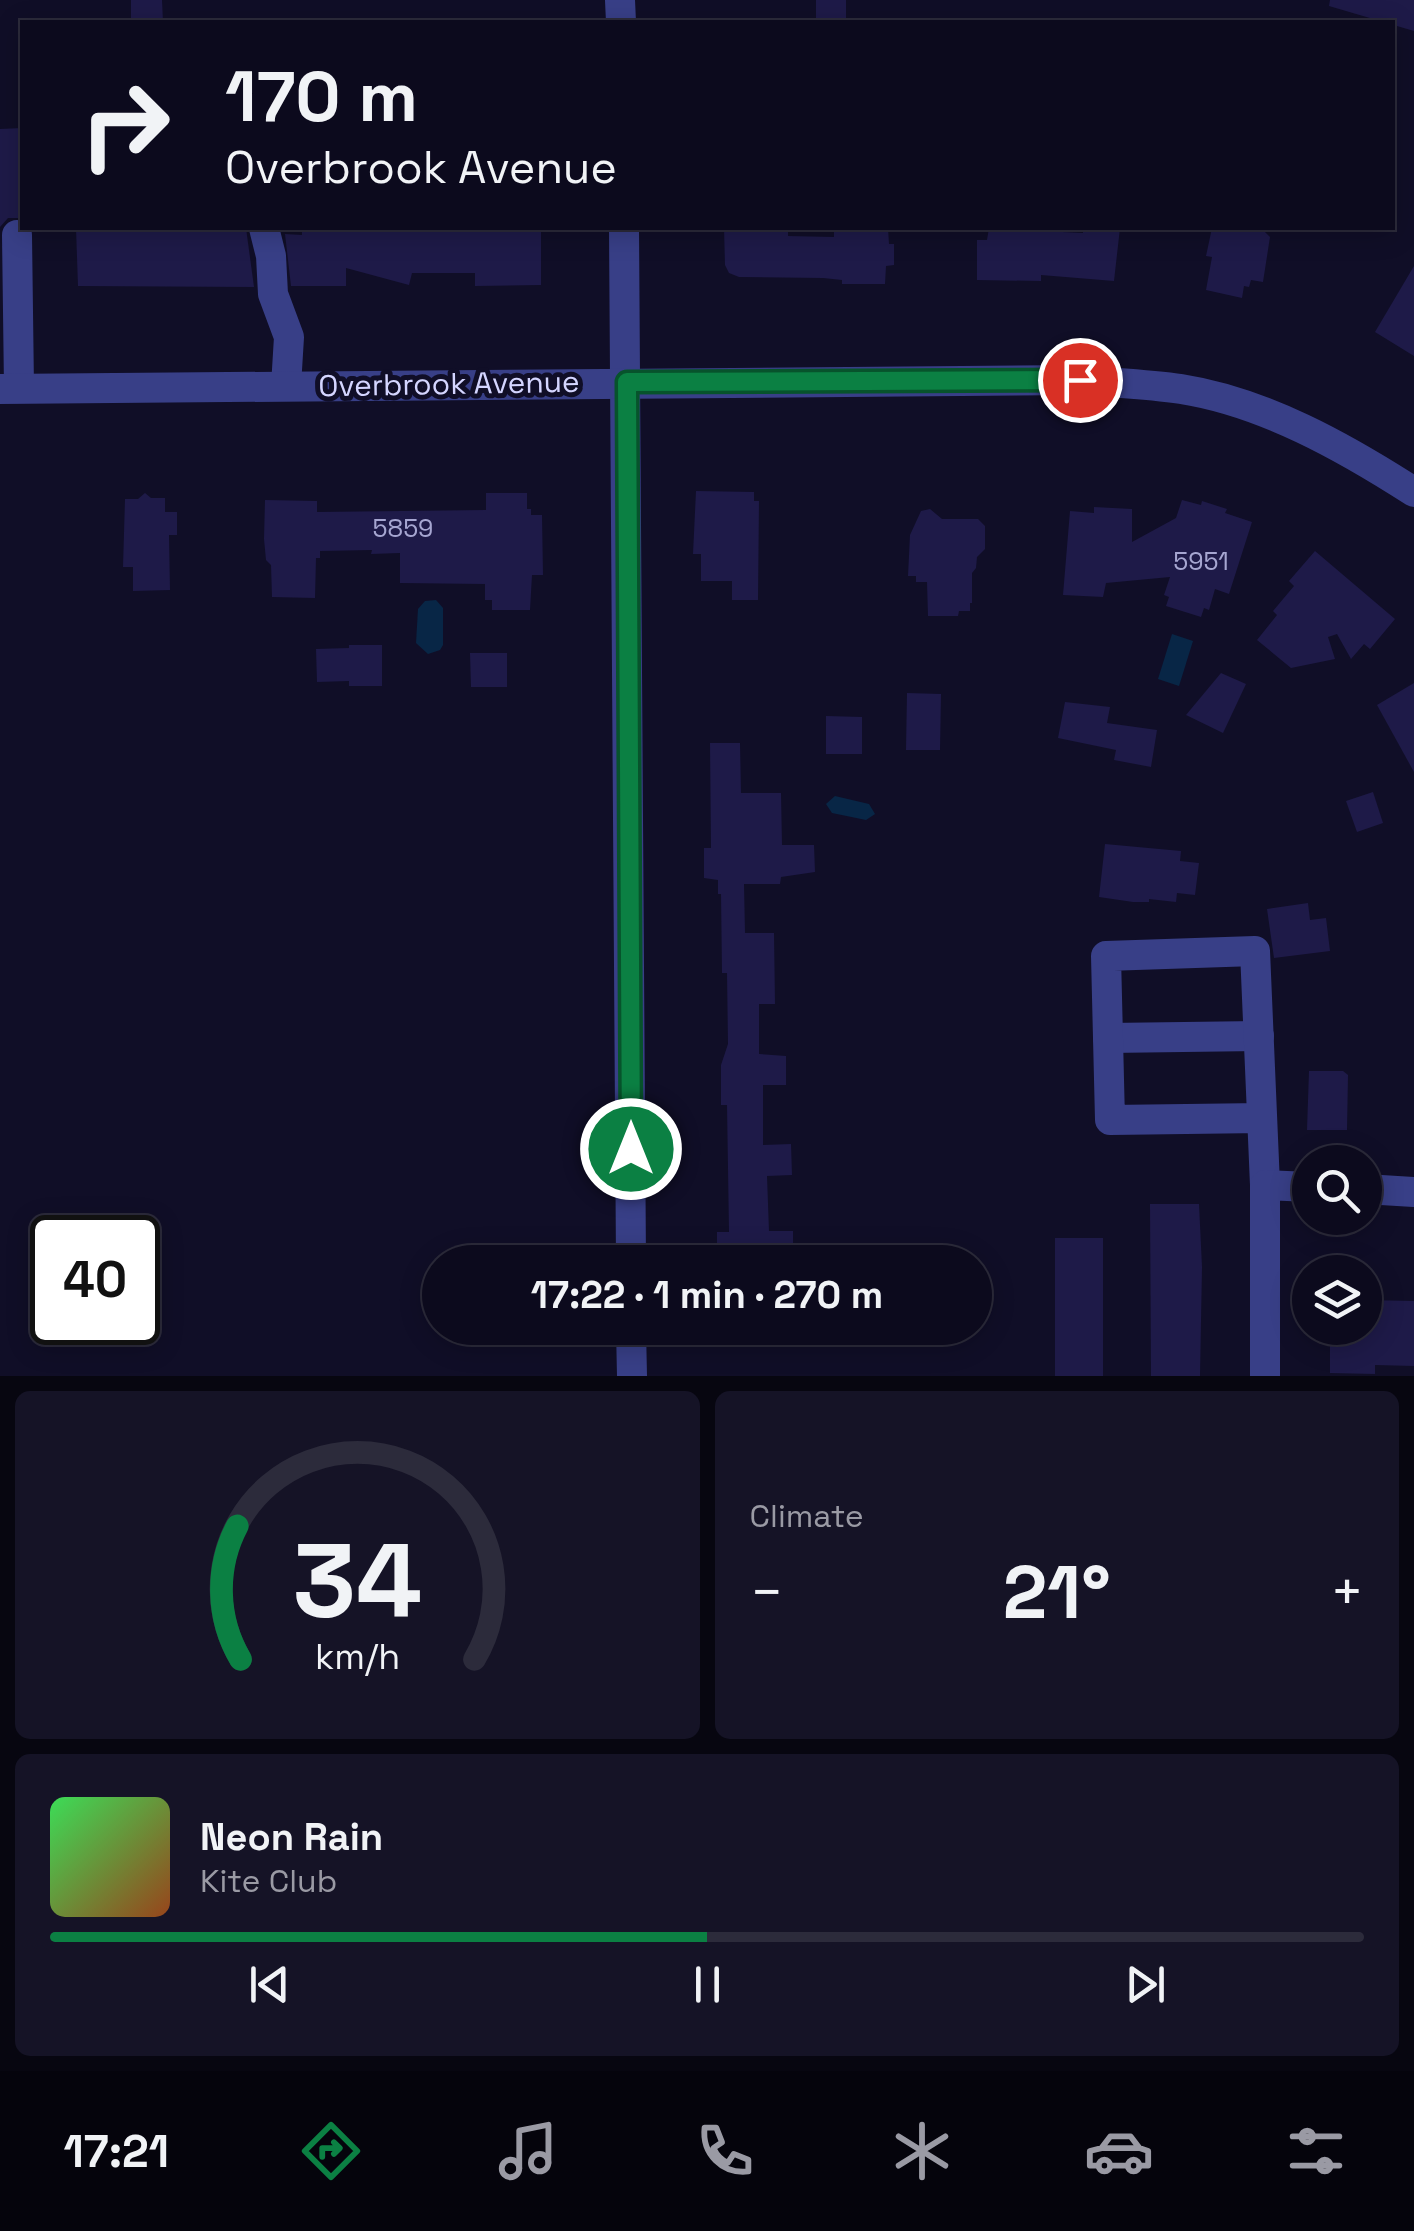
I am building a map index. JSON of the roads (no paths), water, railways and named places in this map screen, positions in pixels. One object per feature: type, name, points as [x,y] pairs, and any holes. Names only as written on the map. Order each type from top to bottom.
[{"type":"street","points":[[264,230],[271,256],[273,294],[289,337],[286,386]]},
{"type":"street","points":[[624,230],[631,1245]]},
{"type":"street","points":[[10,388],[16,236]]},
{"type":"street","name":"Overbrook Avenue","points":[[10,388],[1080,380],[1182,390],[1237,403],[1365,461],[1414,492]]},
{"type":"street","points":[[1262,1118],[1110,1120],[1106,956],[1255,951],[1265,1185],[1265,1376]]},
{"type":"street","points":[[1108,1038],[1258,1036]]},
{"type":"street","points":[[1265,1185],[1292,1186]]},
{"type":"street","points":[[1382,1191],[1414,1192]]},
{"type":"street","points":[[632,1345],[632,1376]]},
{"type":"water","points":[[436,600],[443,608],[443,645],[428,654],[416,643],[418,609],[425,601]]},
{"type":"water","points":[[1172,634],[1193,641],[1179,686],[1158,679]]},
{"type":"water","points":[[835,796],[869,804],[875,814],[866,820],[832,813],[826,804]]}]
